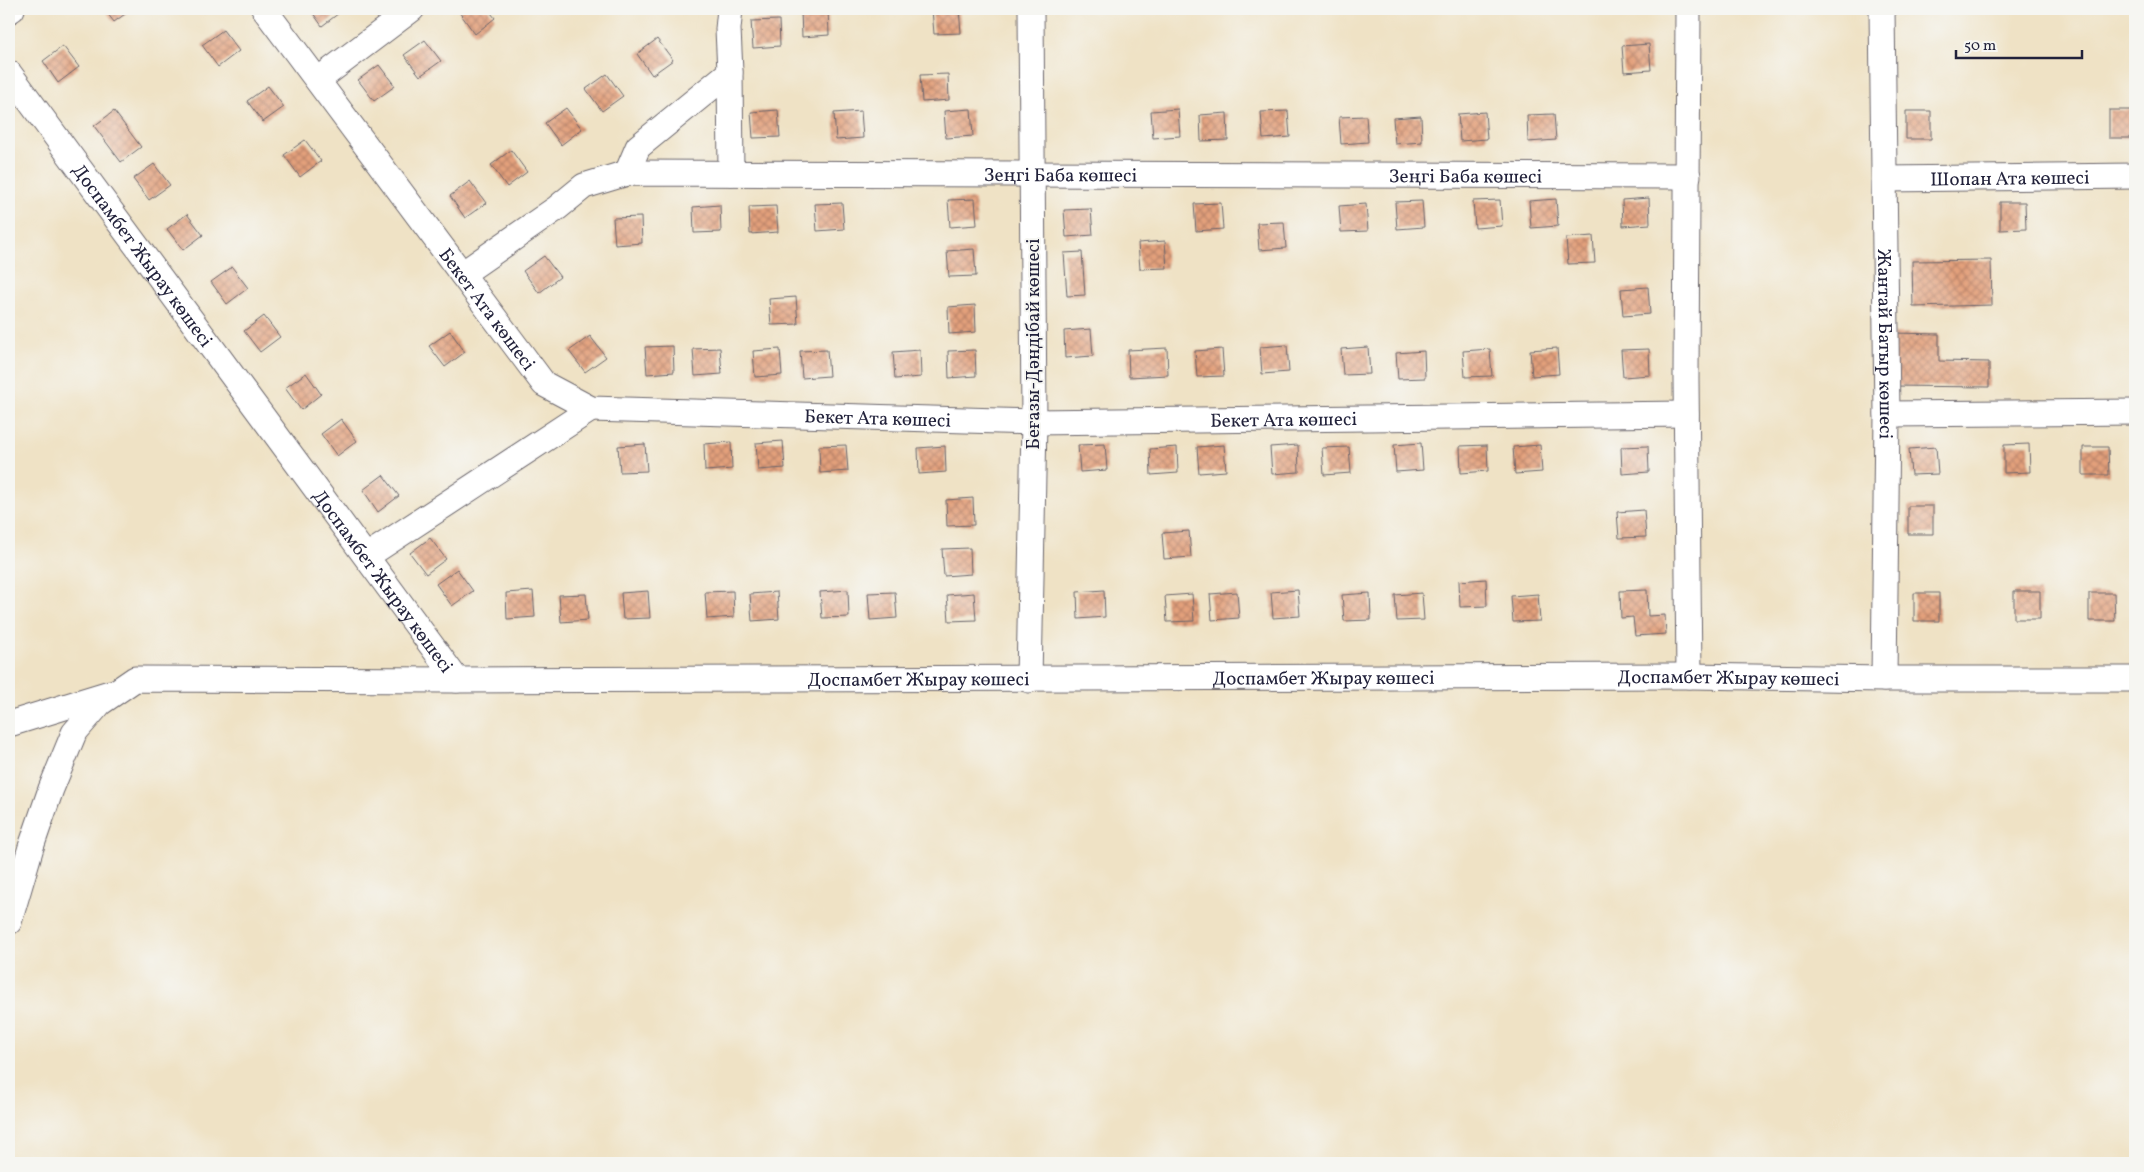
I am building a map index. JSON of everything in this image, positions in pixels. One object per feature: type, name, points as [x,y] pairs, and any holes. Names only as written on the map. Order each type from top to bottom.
[{"type":"street","name":"Бекет Ата көшесі","points":[[264,9],[544,384],[591,409],[1034,422],[1686,414]]},
{"type":"street","points":[[318,80],[412,9]]},
{"type":"street","points":[[730,9],[728,29],[731,173]]},
{"type":"street","name":"Беғазы-Дәндібай көшесі","points":[[1030,680],[1034,422],[1031,9]]},
{"type":"street","points":[[1688,9],[1686,414],[1689,676]]},
{"type":"street","name":"Жантай Батыр көшесі","points":[[1882,9],[1887,414],[1884,680]]},
{"type":"street","points":[[627,173],[638,147],[730,72]]},
{"type":"street","name":"Доспамбет Жырау көшесі","points":[[9,73],[457,680],[1030,680],[1689,676],[1884,680],[2135,679]]},
{"type":"street","name":"Зеңгі Баба көшесі","points":[[462,274],[557,208],[584,186],[627,173],[1688,176]]},
{"type":"street","name":"Шопан Ата көшесі","points":[[1884,179],[2135,176]]},
{"type":"street","points":[[367,556],[591,409]]},
{"type":"street","points":[[1887,414],[2135,412]]},
{"type":"street","points":[[9,922],[30,847],[74,733],[100,703],[135,679],[457,680]]},
{"type":"street","points":[[9,724],[117,691]]},
{"type":"building","points":[[104,9],[132,9],[114,22]]},
{"type":"building","points":[[310,9],[342,9],[343,10],[322,26]]},
{"type":"building","points":[[463,9],[488,9],[495,18],[475,34],[459,12]]},
{"type":"building","points":[[828,9],[829,35],[802,37],[801,11]]},
{"type":"building","points":[[932,9],[959,9],[961,33],[934,34]]},
{"type":"building","points":[[779,20],[780,46],[753,48],[751,21]]},
{"type":"building","points":[[223,30],[239,51],[218,67],[202,45]]},
{"type":"building","points":[[657,39],[673,60],[652,75],[637,54]]},
{"type":"building","points":[[425,40],[441,61],[420,76],[404,55]]},
{"type":"building","points":[[1649,44],[1651,70],[1624,72],[1622,46]]},
{"type":"building","points":[[63,46],[79,67],[58,83],[43,61]]},
{"type":"building","points":[[379,65],[395,86],[374,101],[358,80]]},
{"type":"building","points":[[607,74],[623,96],[602,111],[586,89]]},
{"type":"building","points":[[948,74],[949,100],[922,102],[920,75]]},
{"type":"building","points":[[268,86],[284,107],[263,122],[247,101]]},
{"type":"building","points":[[566,108],[582,129],[561,145],[545,123]]},
{"type":"building","points":[[971,109],[973,136],[946,138],[944,111]]},
{"type":"building","points":[[1178,109],[1180,136],[1153,138],[1151,111]]},
{"type":"building","points":[[778,110],[780,137],[753,138],[751,112]]},
{"type":"building","points":[[2109,110],[2134,110],[2135,138],[2109,138]]},
{"type":"building","points":[[114,111],[141,147],[121,162],[94,126]]},
{"type":"building","points":[[861,111],[863,138],[836,140],[834,113]]},
{"type":"building","points":[[1288,111],[1290,137],[1263,139],[1261,112]]},
{"type":"building","points":[[1906,111],[1931,111],[1931,139],[1906,139]]},
{"type":"building","points":[[1485,112],[1487,139],[1460,141],[1458,114]]},
{"type":"building","points":[[1227,113],[1228,140],[1201,141],[1200,115]]},
{"type":"building","points":[[1554,114],[1556,140],[1528,142],[1527,115]]},
{"type":"building","points":[[1366,116],[1368,142],[1341,144],[1339,117]]},
{"type":"building","points":[[1421,116],[1422,142],[1395,144],[1393,118]]},
{"type":"building","points":[[305,140],[321,161],[300,177],[284,155]]},
{"type":"building","points":[[511,150],[527,172],[507,187],[491,165]]},
{"type":"building","points":[[154,164],[170,185],[149,200],[133,179]]},
{"type":"building","points":[[470,181],[486,203],[465,218],[450,196]]},
{"type":"building","points":[[1649,198],[1650,224],[1623,226],[1622,200]]},
{"type":"building","points":[[975,199],[977,225],[950,227],[948,200]]},
{"type":"building","points":[[1556,199],[1558,226],[1531,228],[1529,201]]},
{"type":"building","points":[[1500,200],[1502,226],[1475,228],[1473,201]]},
{"type":"building","points":[[1422,201],[1424,227],[1397,229],[1395,202]]},
{"type":"building","points":[[2000,202],[2025,202],[2026,229],[2000,230]]},
{"type":"building","points":[[842,203],[844,229],[817,231],[815,204]]},
{"type":"building","points":[[1221,203],[1223,229],[1196,231],[1194,204]]},
{"type":"building","points":[[1366,204],[1368,231],[1341,232],[1339,206]]},
{"type":"building","points":[[720,205],[721,232],[694,233],[693,207]]},
{"type":"building","points":[[776,206],[778,232],[750,234],[749,207]]},
{"type":"building","points":[[1091,209],[1093,235],[1066,237],[1064,210]]},
{"type":"building","points":[[187,214],[203,235],[183,250],[167,229]]},
{"type":"building","points":[[641,217],[642,243],[615,245],[613,218]]},
{"type":"building","points":[[1284,222],[1286,248],[1259,250],[1257,223]]},
{"type":"building","points":[[1593,236],[1595,263],[1568,264],[1566,238]]},
{"type":"building","points":[[1165,241],[1167,268],[1140,269],[1138,243]]},
{"type":"building","points":[[974,249],[976,276],[949,277],[947,251]]},
{"type":"building","points":[[1082,252],[1085,295],[1067,296],[1064,253]]},
{"type":"building","points":[[544,256],[560,277],[539,293],[523,271]]},
{"type":"building","points":[[1991,260],[1992,305],[1913,307],[1912,261]]},
{"type":"building","points":[[232,267],[248,288],[227,304],[211,282]]},
{"type":"building","points":[[1648,287],[1650,314],[1623,316],[1621,289]]},
{"type":"building","points":[[796,297],[798,324],[771,325],[769,299]]},
{"type":"building","points":[[975,305],[976,332],[949,334],[948,307]]},
{"type":"building","points":[[264,316],[280,337],[260,352],[244,331]]},
{"type":"building","points":[[1091,329],[1093,356],[1065,358],[1064,331]]},
{"type":"building","points":[[450,331],[465,352],[445,367],[429,346]]},
{"type":"building","points":[[1893,333],[1939,334],[1939,361],[1989,362],[1989,387],[1892,386]]},
{"type":"building","points":[[590,336],[606,357],[585,372],[569,351]]},
{"type":"building","points":[[1287,345],[1289,372],[1262,374],[1260,347]]},
{"type":"building","points":[[673,346],[674,372],[647,374],[645,347]]},
{"type":"building","points":[[1368,347],[1370,374],[1343,375],[1341,349]]},
{"type":"building","points":[[720,348],[722,374],[695,376],[693,349]]},
{"type":"building","points":[[1167,348],[1168,375],[1129,377],[1128,350]]},
{"type":"building","points":[[1557,348],[1559,374],[1532,376],[1530,350]]},
{"type":"building","points":[[780,349],[782,375],[755,377],[753,351]]},
{"type":"building","points":[[1222,349],[1224,376],[1197,377],[1195,351]]},
{"type":"building","points":[[1490,349],[1492,376],[1465,377],[1463,351]]},
{"type":"building","points":[[1649,349],[1650,375],[1623,377],[1621,350]]},
{"type":"building","points":[[827,350],[829,376],[802,378],[800,351]]},
{"type":"building","points":[[920,350],[921,377],[895,379],[893,352]]},
{"type":"building","points":[[975,350],[976,376],[949,378],[948,351]]},
{"type":"building","points":[[1424,351],[1425,378],[1398,379],[1396,353]]},
{"type":"building","points":[[306,373],[321,394],[301,410],[285,388]]},
{"type":"building","points":[[341,419],[357,441],[337,456],[321,434]]},
{"type":"building","points":[[783,441],[785,468],[758,470],[756,443]]},
{"type":"building","points":[[731,442],[732,469],[705,471],[704,444]]},
{"type":"building","points":[[1421,443],[1423,470],[1396,472],[1394,445]]},
{"type":"building","points":[[645,444],[647,471],[620,472],[618,446]]},
{"type":"building","points":[[1105,444],[1107,470],[1080,472],[1078,445]]},
{"type":"building","points":[[2029,444],[2030,472],[2004,473],[2004,445]]},
{"type":"building","points":[[846,445],[848,471],[820,473],[819,446]]},
{"type":"building","points":[[1224,445],[1226,471],[1199,473],[1197,447]]},
{"type":"building","points":[[1298,445],[1299,472],[1272,474],[1270,447]]},
{"type":"building","points":[[1487,445],[1488,471],[1461,473],[1460,446]]},
{"type":"building","points":[[1540,445],[1542,472],[1515,474],[1513,447]]},
{"type":"building","points":[[945,446],[946,472],[919,474],[918,448]]},
{"type":"building","points":[[1648,446],[1649,472],[1622,474],[1621,447]]},
{"type":"building","points":[[1177,447],[1178,473],[1151,475],[1150,449]]},
{"type":"building","points":[[1349,447],[1351,473],[1324,475],[1322,448]]},
{"type":"building","points":[[1936,447],[1938,474],[1911,475],[1909,449]]},
{"type":"building","points":[[2083,447],[2108,447],[2109,475],[2083,475]]},
{"type":"building","points":[[383,475],[399,496],[378,512],[363,490]]},
{"type":"building","points":[[973,498],[974,525],[947,526],[946,500]]},
{"type":"building","points":[[1908,506],[1933,506],[1933,534],[1908,534]]},
{"type":"building","points":[[1644,510],[1646,537],[1619,538],[1617,512]]},
{"type":"building","points":[[1189,531],[1191,557],[1164,559],[1162,533]]},
{"type":"building","points":[[430,538],[446,559],[426,574],[410,553]]},
{"type":"building","points":[[970,548],[971,574],[944,576],[942,549]]},
{"type":"building","points":[[457,569],[473,591],[452,606],[436,584]]},
{"type":"building","points":[[1486,579],[1487,606],[1460,607],[1459,581]]},
{"type":"building","points":[[848,590],[849,617],[822,618],[820,592]]},
{"type":"building","points":[[1104,590],[1105,617],[1078,619],[1077,592]]},
{"type":"building","points":[[1298,590],[1300,616],[1273,618],[1271,592]]},
{"type":"building","points":[[1647,590],[1648,616],[1665,615],[1666,634],[1635,636],[1633,617],[1621,618],[1620,591]]},
{"type":"building","points":[[533,591],[535,617],[507,619],[506,593]]},
{"type":"building","points":[[648,591],[650,618],[623,619],[621,593]]},
{"type":"building","points":[[733,591],[734,617],[707,619],[705,592]]},
{"type":"building","points":[[2014,591],[2040,591],[2040,619],[2014,619]]},
{"type":"building","points":[[777,592],[779,619],[752,621],[750,594]]},
{"type":"building","points":[[895,592],[897,618],[870,620],[868,593]]},
{"type":"building","points":[[1237,592],[1239,618],[1212,620],[1210,594]]},
{"type":"building","points":[[974,593],[976,620],[949,621],[947,595]]},
{"type":"building","points":[[1370,593],[1371,620],[1344,621],[1342,595]]},
{"type":"building","points":[[1422,593],[1424,620],[1397,621],[1395,595]]},
{"type":"building","points":[[1914,593],[1939,593],[1939,621],[1914,621]]},
{"type":"building","points":[[2089,593],[2114,593],[2115,621],[2089,621]]},
{"type":"building","points":[[2132,593],[2135,593],[2135,621],[2132,621]]},
{"type":"building","points":[[586,594],[588,620],[561,622],[559,595]]},
{"type":"building","points":[[1192,594],[1194,621],[1167,622],[1165,596]]},
{"type":"building","points":[[1538,594],[1540,621],[1513,622],[1511,596]]}]
